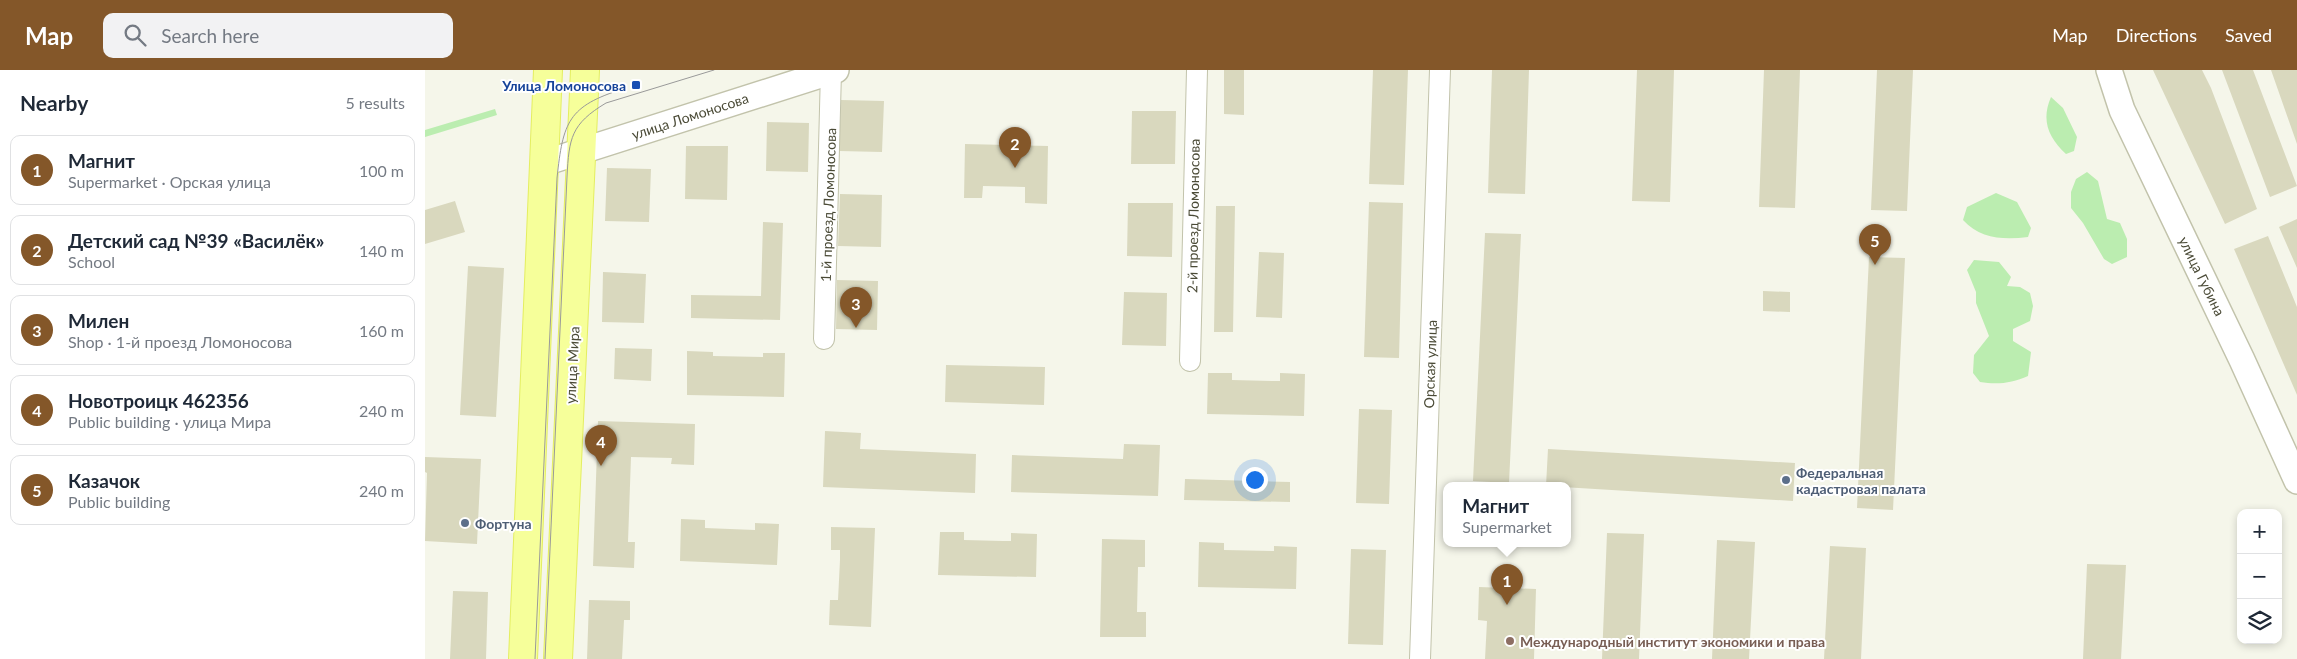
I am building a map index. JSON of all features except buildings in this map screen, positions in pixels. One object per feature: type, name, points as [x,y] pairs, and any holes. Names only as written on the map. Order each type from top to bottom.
[{"type":"main road","points":[[523,659],[548,70]]},
{"type":"main road","name":"улица Мира","points":[[558,659],[585,70]]},
{"type":"street","name":"2-й проезд Ломоносова","points":[[1190,361],[1197,70]]},
{"type":"street","name":"Орская улица","points":[[1420,659],[1440,70]]},
{"type":"street","name":"улица Губина","points":[[2109,70],[2123,110],[2242,360],[2297,481]]},
{"type":"street","name":"улица Ломоносова","points":[[544,163],[834,71]]},
{"type":"street","name":"1-й проезд Ломоносова","points":[[824,340],[834,71]]},
{"type":"green space","points":[[2051,97],[2063,108],[2077,137],[2074,151],[2066,154],[2055,141],[2048,128],[2047,113]]},
{"type":"green space","points":[[495,109],[497,115],[425,137],[425,130]]},
{"type":"green space","points":[[2087,172],[2098,181],[2107,219],[2120,223],[2127,239],[2127,257],[2112,264],[2104,259],[2083,223],[2071,208],[2071,192],[2076,179]]},
{"type":"green space","points":[[1996,193],[2017,202],[2031,228],[2028,237],[2001,238],[1985,235],[1963,220],[1967,207]]},
{"type":"green space","points":[[1974,260],[1999,262],[2011,277],[2007,286],[2020,287],[2030,293],[2033,306],[2030,321],[2013,329],[2013,341],[2031,352],[2028,376],[2011,382],[1993,383],[1980,382],[1973,373],[1974,355],[1989,336],[1976,303],[1976,292],[1967,270]]},
{"type":"tram line","points":[[545,659],[567,177],[571,142],[574,133],[585,118],[606,103],[714,70]]},
{"type":"tram line","points":[[535,659],[559,159],[566,130],[580,110],[590,102],[623,89]]},
{"type":"place","name":"Улица Ломоносова","points":[[636,85]]},
{"type":"place","name":"Детский сад №39 «Василёк»","points":[[1015,168]]},
{"type":"place","name":"Казачок","points":[[1875,265]]},
{"type":"place","name":"Милен","points":[[856,328]]},
{"type":"place","name":"Новотроицк 462356","points":[[601,466]]},
{"type":"place","name":"Федеральная кадастровая палата","points":[[1786,480]]},
{"type":"place","name":"Фортуна","points":[[465,523]]},
{"type":"place","name":"Магнит","points":[[1507,605]]},
{"type":"place","name":"Международный институт экономики и права","points":[[1510,641]]}]
